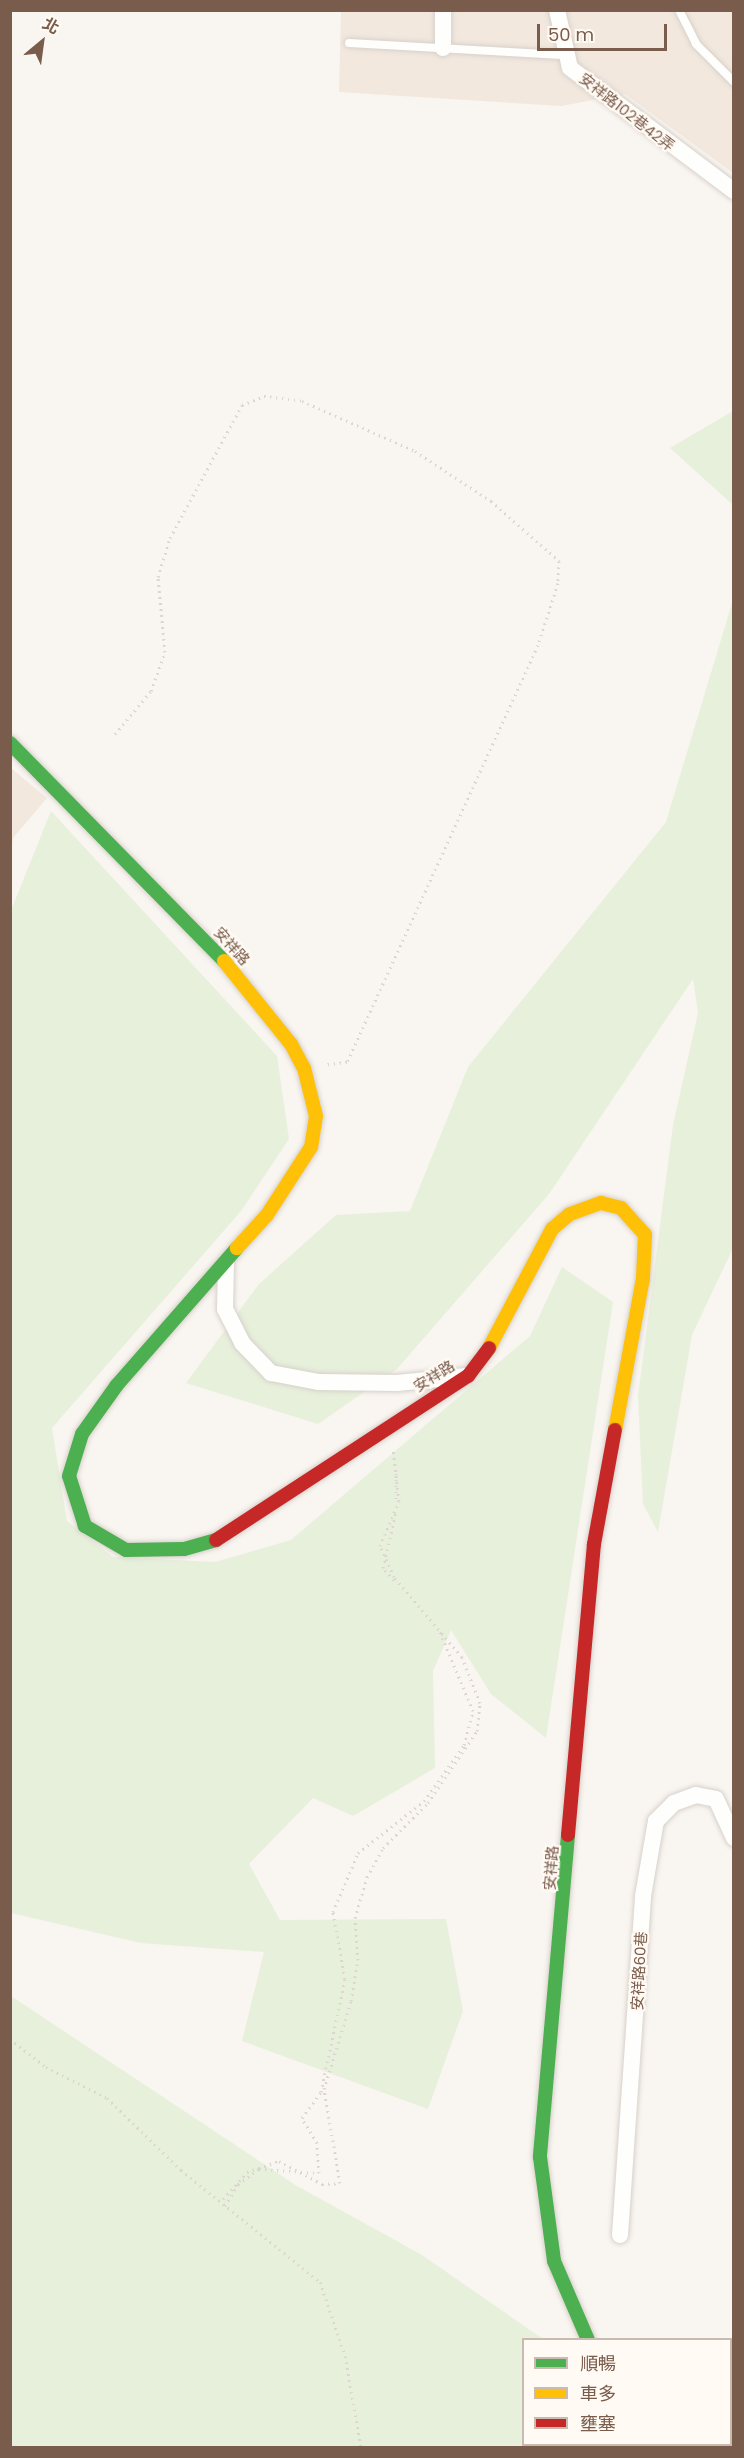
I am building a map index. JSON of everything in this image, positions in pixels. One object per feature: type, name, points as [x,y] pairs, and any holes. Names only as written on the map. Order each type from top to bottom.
[{"type":"street","points":[[443,10],[443,48]]},
{"type":"street","points":[[557,10],[563,55]]},
{"type":"street","name":"安祥路102巷42弄","points":[[563,55],[570,68],[637,122],[734,191]]},
{"type":"street","name":"安祥路","points":[[10,743],[227,964],[291,1044],[304,1068],[316,1116],[311,1147],[267,1215],[117,1385],[82,1434],[69,1476],[71,1496],[85,1526],[126,1550],[184,1549],[217,1540],[394,1420],[468,1376],[502,1332],[552,1229],[586,1205],[601,1203],[636,1220],[645,1235],[646,1257],[594,1544],[540,2157],[543,2208],[554,2261],[587,2338]]},
{"type":"street","points":[[225,1262],[225,1309],[242,1343],[271,1373],[319,1382],[397,1383],[468,1376]]},
{"type":"street","name":"安祥路60巷","points":[[620,2235],[643,1896],[656,1821],[674,1803],[696,1795],[716,1800],[734,1838]]},
{"type":"lane","points":[[679,10],[696,44],[734,82]]},
{"type":"lane","points":[[349,43],[563,55]]},
{"type":"path","points":[[115,734],[151,691],[165,652],[158,577],[170,538],[242,405],[264,396],[302,401],[416,451],[491,501],[559,561],[558,584],[538,645],[347,1062],[304,1068]]},
{"type":"path","points":[[225,2206],[238,2184],[259,2169],[319,2173],[317,2143],[302,2118],[321,2092],[345,1979],[333,1912],[358,1853],[424,1801],[464,1745],[473,1711],[435,1621],[383,1568],[397,1509],[394,1420]]},
{"type":"path","points":[[223,2199],[247,2172],[279,2161],[322,2184],[340,2183],[324,2089],[351,2001],[358,1960],[355,1918],[367,1877],[383,1848],[451,1773],[477,1731],[480,1703],[462,1657],[394,1577],[380,1546],[399,1501],[392,1445]]},
{"type":"path","points":[[10,2039],[46,2067],[107,2098],[225,2206],[320,2282],[345,2356],[361,2448]]},
{"type":"shaded area","points":[[341,11],[733,11],[733,173],[625,94],[561,106],[339,92]]},
{"type":"shaded area","points":[[11,768],[47,798],[13,838],[11,854]]},
{"type":"green space","points":[[733,411],[733,505],[670,448]]},
{"type":"green space","points":[[733,600],[733,1248],[692,1335],[658,1532],[643,1504],[638,1396],[673,1125],[698,1013],[693,979],[549,1194],[397,1369],[318,1424],[186,1383],[259,1284],[336,1215],[410,1211],[468,1067],[666,822]]},
{"type":"green space","points":[[51,811],[277,1056],[289,1139],[241,1211],[52,1428],[67,1521],[113,1557],[215,1562],[291,1540],[530,1336],[562,1267],[613,1302],[546,1738],[491,1694],[451,1630],[433,1671],[435,1768],[353,1816],[313,1798],[249,1864],[280,1920],[446,1919],[463,2011],[428,2109],[242,2041],[264,1952],[141,1943],[11,1913],[10,913]]},
{"type":"green space","points":[[11,1996],[297,2186],[422,2255],[542,2338],[522,2338],[522,2446],[732,2446],[732,2440],[733,2447],[11,2447]]},
{"type":"traffic: fast","points":[[10,743],[224,961]]},
{"type":"traffic: fast","points":[[216,1540],[184,1549],[126,1550],[85,1526],[69,1476],[82,1434],[117,1385],[237,1248]]},
{"type":"traffic: fast","points":[[568,1835],[540,2157],[554,2261],[587,2338]]},
{"type":"traffic: slow","points":[[224,961],[291,1044],[304,1068],[316,1116],[311,1147],[267,1215],[237,1248]]},
{"type":"traffic: slow","points":[[489,1348],[552,1229],[570,1214],[601,1203],[621,1208],[645,1235],[643,1278],[615,1430]]},
{"type":"traffic: jam","points":[[216,1540],[468,1376],[489,1348]]},
{"type":"traffic: jam","points":[[568,1835],[594,1544],[615,1430]]}]
